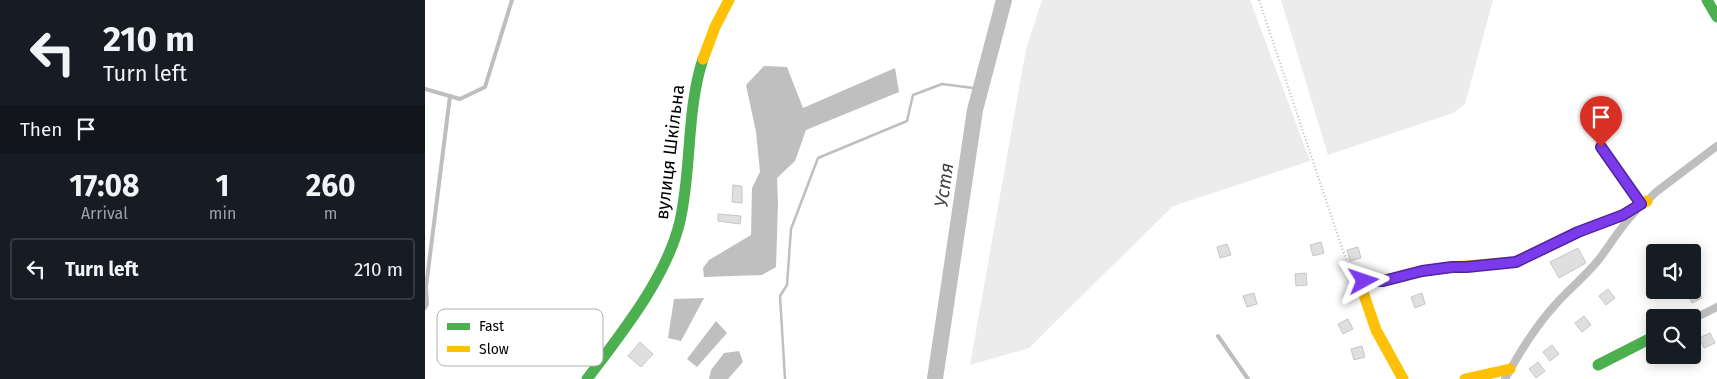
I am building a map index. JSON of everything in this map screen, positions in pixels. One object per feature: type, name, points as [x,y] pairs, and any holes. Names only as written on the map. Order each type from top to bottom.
[{"type":"street","name":"вулиця Шкільна","points":[[603,358],[647,296],[667,257],[679,226],[690,146],[691,112],[697,77],[704,50],[714,26],[729,0]]},
{"type":"street","points":[[1707,0],[1717,16]]},
{"type":"street","points":[[1465,379],[1508,374],[1536,329],[1599,258],[1624,223],[1656,192],[1717,146]]},
{"type":"street","points":[[1601,147],[1644,202]]},
{"type":"street","points":[[1403,379],[1376,330],[1361,286],[1364,281],[1383,281],[1422,271],[1452,267],[1516,262],[1578,232],[1623,215],[1644,202]]},
{"type":"street","points":[[1701,314],[1717,307]]},
{"type":"street","points":[[1598,365],[1646,341]]},
{"type":"street","name":"вулиця Шкільна","points":[[587,379],[597,366]]},
{"type":"lane","points":[[425,89],[460,99],[485,87],[512,0]]},
{"type":"lane","points":[[425,308],[427,304],[425,287],[450,96]]},
{"type":"lane","points":[[1218,336],[1248,379]]},
{"type":"path","points":[[1259,0],[1343,252],[1354,276],[1364,281]]},
{"type":"shaded area","points":[[1042,0],[1250,0],[1310,161],[1173,206],[1029,348],[970,365],[1026,49]]},
{"type":"shaded area","points":[[1281,0],[1493,0],[1465,104],[1453,113],[1328,155]]},
{"type":"shaded area","points":[[764,66],[787,67],[803,108],[895,68],[899,92],[806,130],[795,161],[777,178],[776,267],[762,275],[704,277],[703,268],[709,260],[751,235],[752,188],[760,172],[756,132],[746,85]]},
{"type":"shaded area","points":[[704,298],[681,341],[668,338],[674,299]]},
{"type":"shaded area","points":[[716,321],[727,333],[697,367],[687,359]]},
{"type":"shaded area","points":[[739,351],[743,362],[728,379],[709,379],[711,370],[724,353]]},
{"type":"building","points":[[733,185],[742,186],[742,203],[732,202]]},
{"type":"building","points":[[718,214],[741,216],[740,224],[718,221]]},
{"type":"building","points":[[1321,242],[1324,253],[1313,256],[1310,245]]},
{"type":"building","points":[[1227,244],[1231,255],[1220,258],[1217,247]]},
{"type":"building","points":[[1358,247],[1361,258],[1350,261],[1347,250]]},
{"type":"building","points":[[1578,248],[1586,263],[1559,278],[1550,262]]},
{"type":"building","points":[[1306,273],[1307,285],[1296,286],[1295,274]]},
{"type":"building","points":[[1608,289],[1615,298],[1606,305],[1599,296]]},
{"type":"building","points":[[1254,293],[1257,304],[1247,307],[1243,296]]},
{"type":"building","points":[[1422,293],[1425,304],[1415,308],[1411,297]]},
{"type":"building","points":[[1690,299],[1700,299],[1692,303]]},
{"type":"building","points":[[1584,316],[1591,325],[1582,332],[1575,323]]},
{"type":"building","points":[[1348,319],[1353,329],[1343,334],[1338,324]]},
{"type":"building","points":[[1710,333],[1715,343],[1704,348],[1701,337]]},
{"type":"building","points":[[640,342],[653,354],[641,367],[628,356]]},
{"type":"building","points":[[1552,345],[1559,354],[1550,361],[1543,352]]},
{"type":"building","points":[[1362,346],[1365,357],[1354,360],[1351,349]]},
{"type":"building","points":[[1538,362],[1545,371],[1536,378],[1529,369]]},
{"type":"waterway","name":"Устя","points":[[935,379],[975,110],[1004,0]]},
{"type":"waterway","points":[[785,379],[780,296],[787,285],[791,229],[818,158],[907,121],[913,95],[942,84],[981,89]]},
{"type":"traffic: fast","points":[[1707,0],[1717,17]]},
{"type":"traffic: fast","points":[[603,358],[654,284],[674,242],[684,201],[691,119],[703,59]]},
{"type":"traffic: fast","points":[[1598,365],[1646,341]]},
{"type":"traffic: fast","points":[[587,379],[597,366]]},
{"type":"traffic: slow","points":[[703,59],[715,27],[729,0]]},
{"type":"traffic: slow","points":[[1403,379],[1376,330],[1361,286],[1364,281],[1383,281],[1422,271],[1452,267],[1516,262],[1578,232],[1623,215],[1647,201]]},
{"type":"traffic: slow","points":[[1465,379],[1510,369]]},
{"type":"route","points":[[1364,281],[1383,281],[1422,271],[1452,267],[1516,262],[1578,232],[1623,215],[1641,204],[1601,147]]}]
